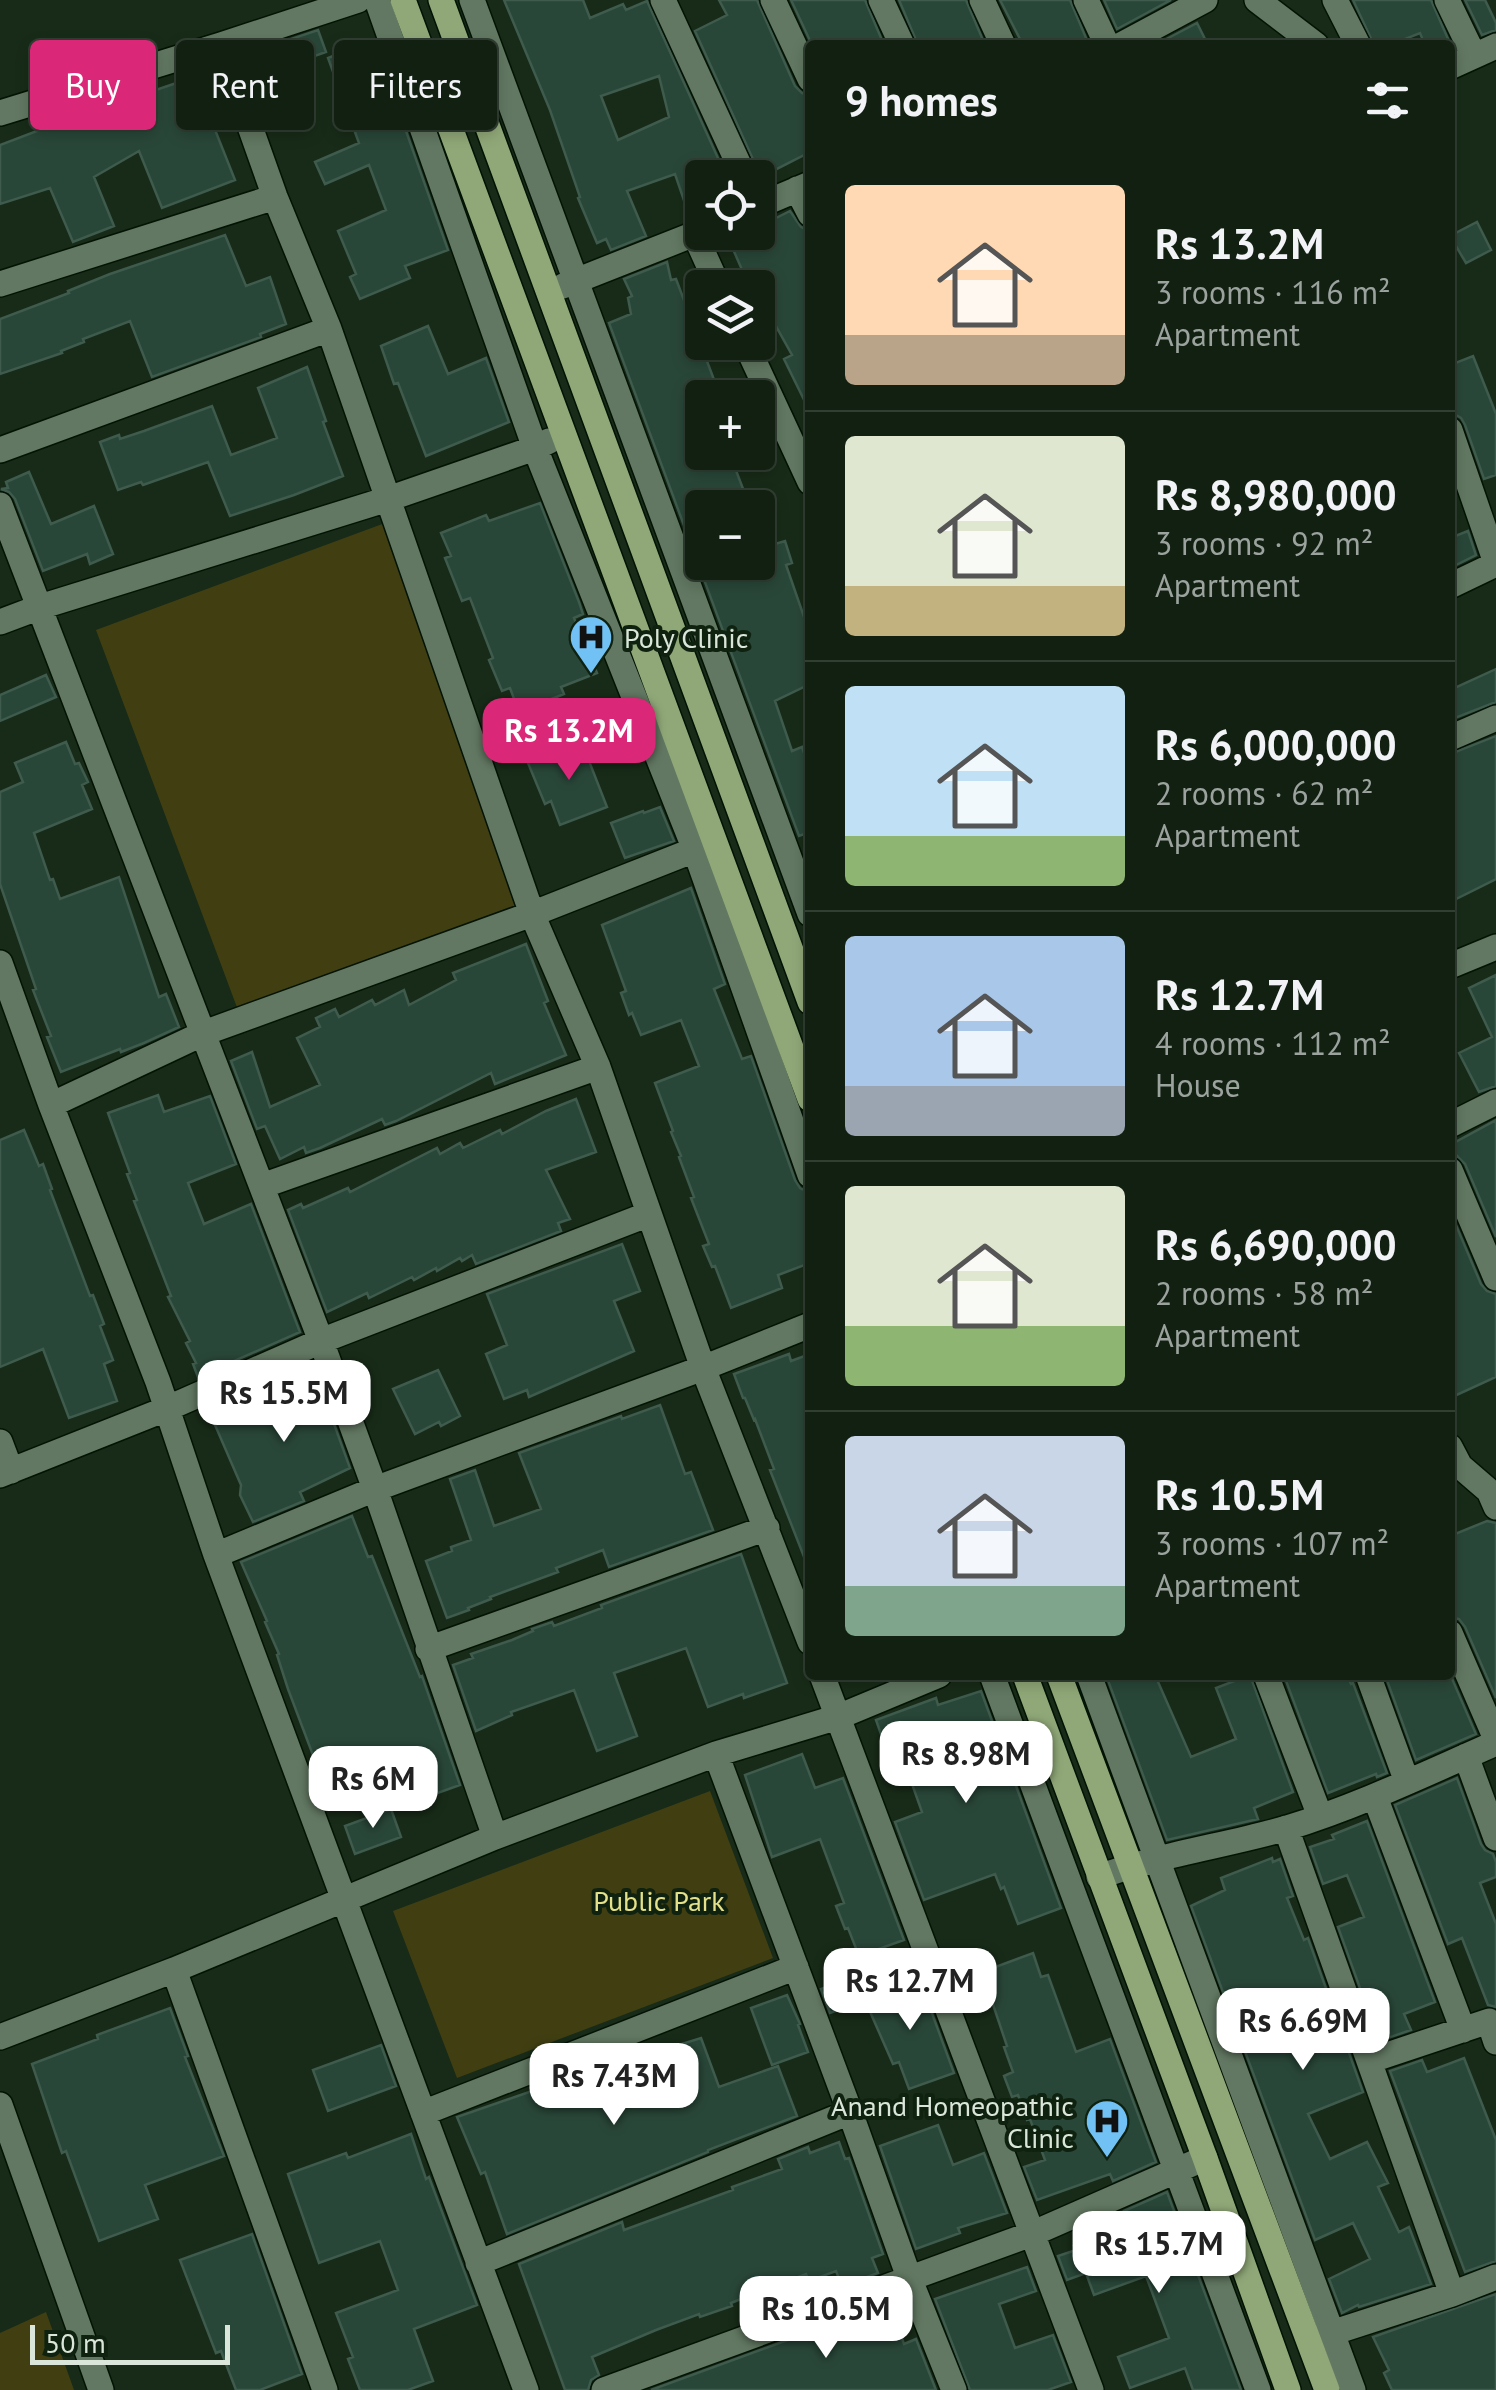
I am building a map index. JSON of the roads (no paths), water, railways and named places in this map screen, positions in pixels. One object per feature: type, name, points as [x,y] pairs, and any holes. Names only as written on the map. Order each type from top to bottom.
[{"type":"main road","points":[[404,0],[562,434],[705,846],[805,1087]]},
{"type":"main road","points":[[441,0],[805,988]]},
{"type":"main road","points":[[1027,1680],[1288,2390]]},
{"type":"main road","points":[[1061,1680],[1130,1865],[1321,2336],[1327,2390]]},
{"type":"street","points":[[239,40],[358,0]]},
{"type":"street","points":[[377,0],[535,448],[705,846],[805,1159]]},
{"type":"street","points":[[472,0],[576,281],[800,858],[805,886]]},
{"type":"street","points":[[664,0],[738,160]]},
{"type":"street","points":[[773,0],[805,68]]},
{"type":"street","points":[[881,0],[900,40]]},
{"type":"street","points":[[982,0],[1001,40]]},
{"type":"street","points":[[1086,0],[1105,40]]},
{"type":"street","points":[[1152,38],[1204,0]]},
{"type":"street","points":[[1256,0],[1309,40]]},
{"type":"street","points":[[1335,0],[1355,40]]},
{"type":"street","points":[[1447,0],[1488,57],[1455,67]]},
{"type":"street","points":[[0,113],[176,60]]},
{"type":"street","points":[[251,130],[329,329],[532,914],[598,1067],[702,1368],[805,1629]]},
{"type":"street","points":[[775,198],[804,187]]},
{"type":"street","points":[[0,284],[275,197]]},
{"type":"street","points":[[548,291],[685,238]]},
{"type":"street","points":[[0,450],[329,329]]},
{"type":"street","points":[[753,360],[805,471]]},
{"type":"street","points":[[0,622],[388,499],[535,448],[562,434]]},
{"type":"street","points":[[1455,444],[1496,563],[1455,584]]},
{"type":"street","points":[[0,505],[321,1341],[495,1837]]},
{"type":"street","points":[[1455,736],[1496,718]]},
{"type":"street","points":[[51,1106],[204,1034],[705,846]]},
{"type":"street","points":[[763,870],[800,858]]},
{"type":"street","points":[[1455,964],[1496,947]]},
{"type":"street","points":[[0,963],[526,2390]]},
{"type":"street","points":[[262,1186],[598,1067]]},
{"type":"street","points":[[1455,1122],[1496,1102]]},
{"type":"street","points":[[1455,1182],[1496,1278]]},
{"type":"street","points":[[0,1442],[6,1473],[321,1341],[649,1214]]},
{"type":"street","points":[[216,1556],[375,1489],[805,1326]]},
{"type":"street","points":[[1455,1456],[1460,1466],[1489,1490],[1496,1507]]},
{"type":"street","points":[[428,1648],[767,1528]]},
{"type":"street","points":[[1100,1877],[1156,1858],[1286,1828],[1375,1797],[1496,1741],[1455,1645]]},
{"type":"street","points":[[824,1680],[1091,2390]]},
{"type":"street","points":[[0,2038],[495,1837],[716,1754],[838,1716],[927,1680]]},
{"type":"street","points":[[994,1680],[1258,2390]]},
{"type":"street","points":[[1090,1680],[1156,1858],[1321,2336],[1353,2390]]},
{"type":"street","points":[[1268,1680],[1320,1816]]},
{"type":"street","points":[[1370,1680],[1407,1782]]},
{"type":"street","points":[[716,1754],[954,2390]]},
{"type":"street","points":[[1466,1756],[1496,1838]]},
{"type":"street","points":[[1375,1797],[1463,2030]]},
{"type":"street","points":[[1286,1828],[1452,2294]]},
{"type":"street","points":[[422,2114],[796,1967]]},
{"type":"street","points":[[174,1970],[325,2390]]},
{"type":"street","points":[[1369,2062],[1488,2021],[1496,2042]]},
{"type":"street","points":[[0,2105],[101,2390]]},
{"type":"street","points":[[478,2263],[850,2112]]},
{"type":"street","points":[[604,2390],[1034,2233],[1205,2158]]},
{"type":"street","points":[[1321,2336],[1496,2277]]},
{"type":"place","name":"Poly Clinic","points":[[591,675]]},
{"type":"place","name":"Anand Homeopathic Clinic","points":[[1107,2159]]},
{"type":"park label","name":"Public Park","points":[[659,1900]]}]
